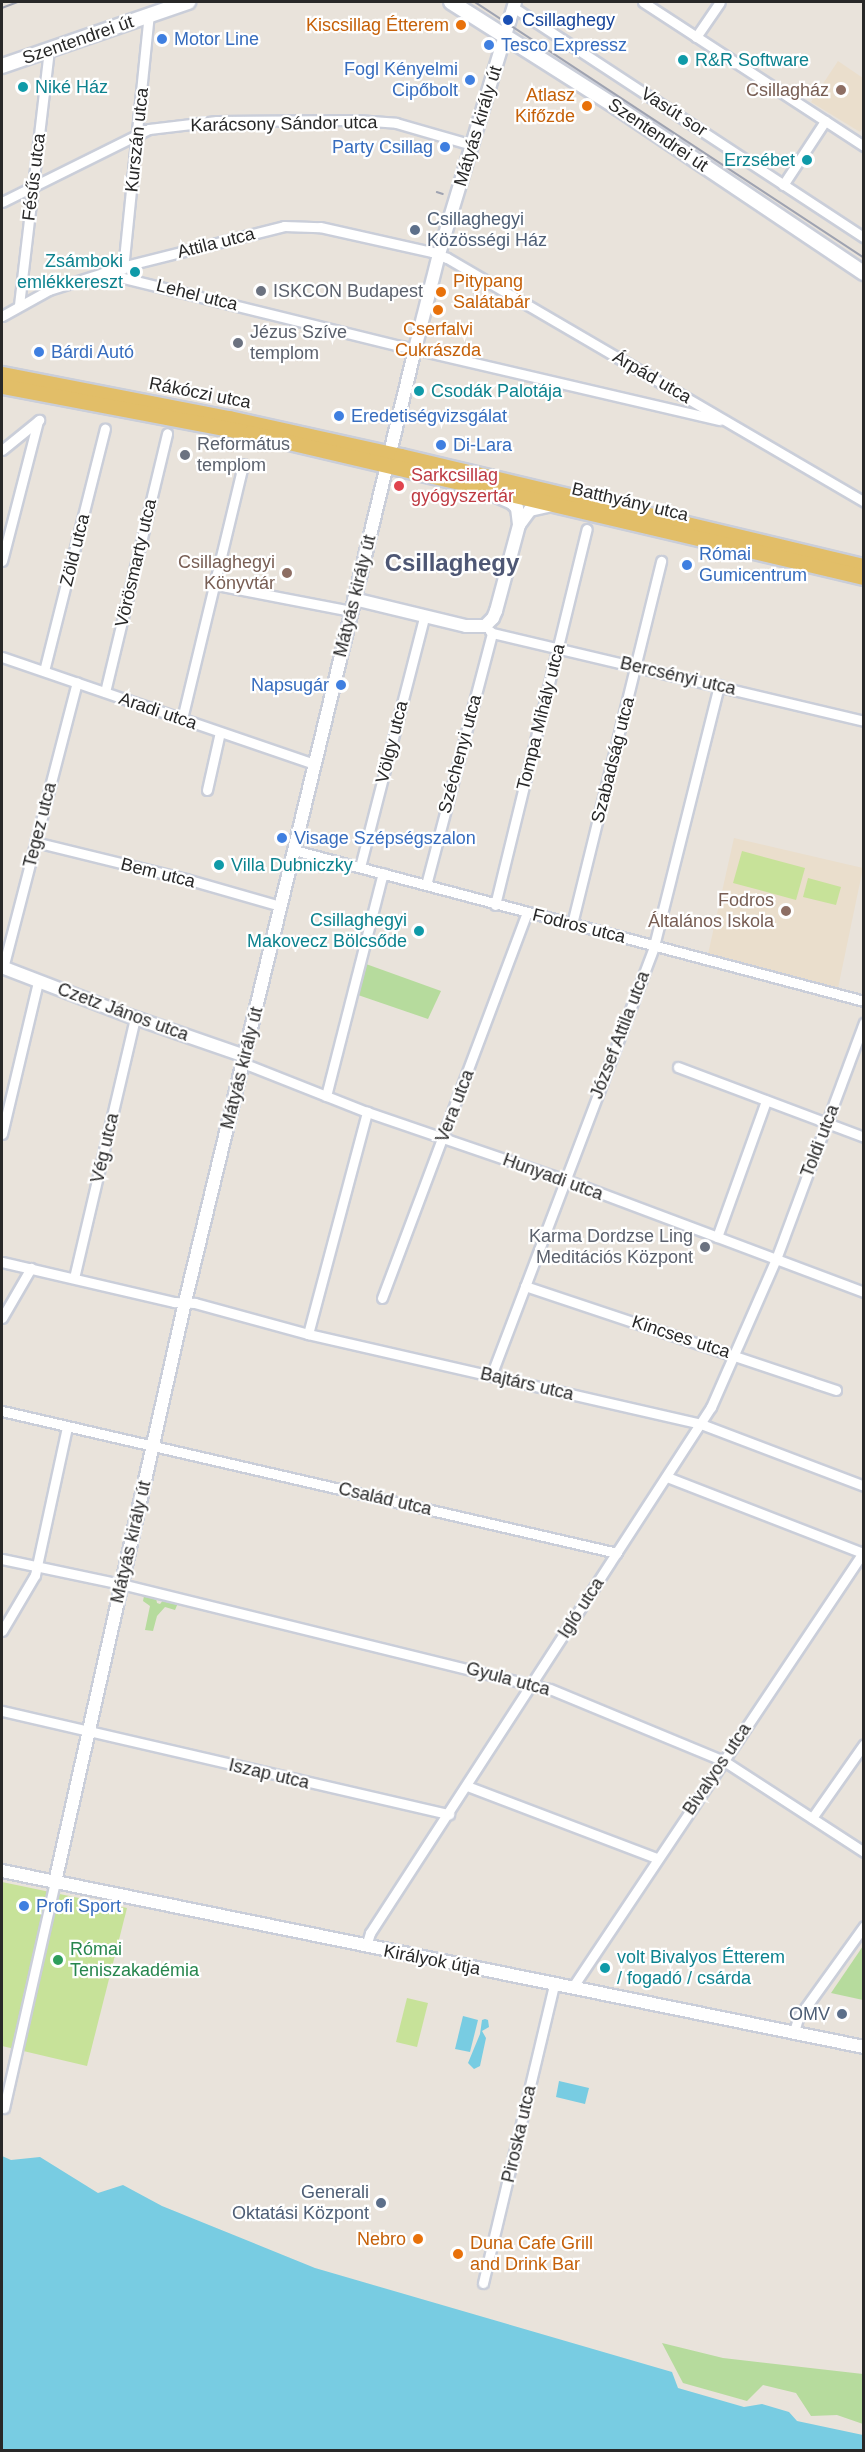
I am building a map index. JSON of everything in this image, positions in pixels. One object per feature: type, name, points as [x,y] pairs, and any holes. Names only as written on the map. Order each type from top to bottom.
[{"type":"main road","name":"Szentendrei út","points":[[2,66],[188,2]]},
{"type":"main road","name":"Szentendrei út","points":[[451,2],[864,273]]},
{"type":"main road","name":"Rákóczi utca","points":[[2,374],[229,418],[388,459]]},
{"type":"main road","name":"Rákóczi utca","points":[[2,386],[388,459]]},
{"type":"main road","name":"Batthyány utca","points":[[388,459],[480,488],[864,577]]},
{"type":"main road","name":"Batthyány utca","points":[[388,459],[864,566]]},
{"type":"street","points":[[643,2],[864,146]]},
{"type":"street","points":[[696,37],[720,2]]},
{"type":"street","name":"Mátyás király út","points":[[4,2108],[185,1302],[352,605],[439,254],[514,4]]},
{"type":"street","name":"Vasút sor","points":[[514,4],[864,238]]},
{"type":"street","name":"Kurszán utca","points":[[124,266],[149,15]]},
{"type":"street","name":"Fésűs utca","points":[[19,306],[49,49]]},
{"type":"street","name":"Karácsony Sándor utca","points":[[2,202],[150,129],[217,121],[357,120],[396,123],[472,145]]},
{"type":"street","points":[[783,185],[825,120]]},
{"type":"street","name":"Attila utca","points":[[2,316],[49,290],[100,273],[296,225],[320,227],[439,254]]},
{"type":"street","name":"Árpád utca","points":[[439,254],[864,502]]},
{"type":"street","points":[[119,276],[124,266]]},
{"type":"street","name":"Lehel utca","points":[[100,273],[728,421]]},
{"type":"street","points":[[680,411],[687,397]]},
{"type":"street","points":[[2,450],[40,419],[2,561]]},
{"type":"street","name":"Zöld utca","points":[[44,671],[105,429]]},
{"type":"street","name":"Vörösmarty utca","points":[[105,692],[167,434]]},
{"type":"street","points":[[182,719],[216,585],[243,464]]},
{"type":"street","points":[[480,488],[512,503],[517,508],[519,525]]},
{"type":"street","points":[[519,525],[530,510],[543,505],[558,505]]},
{"type":"street","name":"Széchenyi utca","points":[[426,885],[485,629],[496,611],[519,525]]},
{"type":"street","name":"Tompa Mihály utca","points":[[495,905],[587,529]]},
{"type":"street","name":"Szabadság utca","points":[[572,924],[661,561]]},
{"type":"street","points":[[216,585],[352,605]]},
{"type":"street","name":"Bercsényi utca","points":[[352,605],[485,629],[864,721]]},
{"type":"street","name":"Völgy utca","points":[[360,867],[424,618]]},
{"type":"street","name":"Aradi utca","points":[[2,657],[315,764]]},
{"type":"street","name":"Tegez utca","points":[[2,968],[76,682]]},
{"type":"street","name":"József Attila utca","points":[[491,1376],[654,946],[719,685]]},
{"type":"street","points":[[207,790],[220,732]]},
{"type":"street","name":"Bem utca","points":[[35,842],[186,879],[280,906]]},
{"type":"street","name":"Fodros utca","points":[[294,850],[864,1001]]},
{"type":"street","points":[[326,1096],[384,873]]},
{"type":"street","name":"Vera utca","points":[[382,1298],[527,913]]},
{"type":"street","name":"Czetz János utca","points":[[2,968],[244,1060]]},
{"type":"street","points":[[2,1134],[38,982]]},
{"type":"street","name":"Vég utca","points":[[74,1278],[135,1018]]},
{"type":"street","name":"Toldi utca","points":[[776,1259],[864,1023]]},
{"type":"street","name":"Hunyadi utca","points":[[244,1060],[367,1112],[566,1180],[864,1292]]},
{"type":"street","points":[[678,1067],[864,1137]]},
{"type":"street","points":[[717,1237],[766,1101]]},
{"type":"street","points":[[308,1334],[367,1112]]},
{"type":"street","name":"Igló utca","points":[[366,1946],[370,1933],[701,1424],[776,1259]]},
{"type":"street","name":"Bajtárs utca","points":[[2,1262],[174,1302],[185,1302],[308,1334],[701,1424],[864,1486]]},
{"type":"street","points":[[2,1318],[31,1268]]},
{"type":"street","name":"Kincses utca","points":[[525,1286],[836,1390]]},
{"type":"street","name":"Család utca","points":[[2,1411],[617,1553]]},
{"type":"street","points":[[2,1631],[36,1575],[67,1427]]},
{"type":"street","points":[[667,1477],[863,1552]]},
{"type":"street","name":"Bivalyos utca","points":[[572,1988],[863,1552]]},
{"type":"street","name":"Gyula utca","points":[[2,1559],[121,1584],[550,1689],[724,1761],[864,1852]]},
{"type":"street","name":"Iszap utca","points":[[2,1711],[89,1733],[448,1814]]},
{"type":"street","points":[[812,1818],[864,1744]]},
{"type":"street","points":[[467,1786],[657,1858]]},
{"type":"street","name":"Királyok útja","points":[[2,1871],[864,2047]]},
{"type":"street","points":[[794,2032],[798,2018],[864,1926]]},
{"type":"street","name":"Piroska utca","points":[[483,2283],[554,1984]]},
{"type":"shaded area","name":"Csillagház","points":[[838,61],[863,78],[863,127],[860,132],[811,102]]},
{"type":"shaded area","name":"Fodros Általános Iskola","points":[[734,838],[863,868],[838,988],[708,954]]},
{"type":"green space","points":[[742,851],[805,868],[796,900],[733,883]]},
{"type":"green space","points":[[808,878],[841,887],[836,905],[803,897]]},
{"type":"green space","points":[[366,964],[441,991],[428,1019],[358,995]]},
{"type":"green space","points":[[144,1596],[156,1598],[157,1603],[160,1604],[164,1599],[178,1603],[175,1610],[165,1607],[157,1616],[153,1631],[145,1630],[150,1606],[143,1601]]},
{"type":"green space","name":"Római Teniszakadémia","points":[[2,1882],[127,1908],[87,2066],[2,2046]]},
{"type":"green space","points":[[863,1946],[863,2000],[831,1993]]},
{"type":"green space","points":[[407,1998],[428,2003],[417,2047],[396,2042]]},
{"type":"green space","points":[[662,2343],[723,2358],[863,2374],[863,2424],[837,2415],[811,2416],[796,2393],[763,2385],[747,2401],[683,2383]]},
{"type":"water","points":[[463,2016],[478,2020],[470,2052],[455,2049]]},
{"type":"water","points":[[482,2020],[488,2020],[489,2027],[482,2031],[486,2038],[480,2066],[474,2069],[468,2063],[480,2034]]},
{"type":"water","points":[[559,2081],[589,2088],[585,2104],[556,2097]]},
{"type":"water","points":[[2,2156],[11,2160],[40,2157],[98,2193],[123,2185],[162,2206],[315,2268],[672,2372],[678,2388],[744,2407],[762,2404],[789,2412],[797,2421],[863,2435],[863,2450],[2,2450]]},
{"type":"tram line","points":[[2,8],[18,2]]},
{"type":"tram line","points":[[475,2],[864,258]]},
{"type":"tram line","points":[[437,192],[443,194]]},
{"type":"place","name":"Csillaghegy","points":[[508,20]]},
{"type":"place","name":"Kiscsillag Étterem","points":[[461,25]]},
{"type":"place","name":"Motor Line","points":[[162,39]]},
{"type":"place","name":"Tesco Expressz","points":[[489,45]]},
{"type":"place","name":"R&R Software","points":[[683,60]]},
{"type":"place","name":"Fogl Kényelmi Cipőbolt","points":[[470,80]]},
{"type":"place","name":"Niké Ház","points":[[23,87]]},
{"type":"place","name":"Csillagház","points":[[841,90]]},
{"type":"place","name":"Atlasz Kifőzde","points":[[587,106]]},
{"type":"place","name":"Party Csillag","points":[[445,147]]},
{"type":"place","name":"Erzsébet","points":[[807,160]]},
{"type":"place","name":"Csillaghegyi Közösségi Ház","points":[[415,230]]},
{"type":"place","name":"Zsámboki emlékkereszt","points":[[135,272]]},
{"type":"place","name":"ISKCON Budapest","points":[[261,291]]},
{"type":"place","name":"Pitypang Salátabár","points":[[441,292]]},
{"type":"place","name":"Cserfalvi Cukrászda","points":[[438,310]]},
{"type":"place","name":"Jézus Szíve templom","points":[[238,343]]},
{"type":"place","name":"Bárdi Autó","points":[[39,352]]},
{"type":"place","name":"Csodák Palotája","points":[[419,391]]},
{"type":"place","name":"Eredetiségvizsgálat","points":[[339,416]]},
{"type":"place","name":"Di-Lara","points":[[441,445]]},
{"type":"place","name":"Református templom","points":[[185,455]]},
{"type":"place","name":"Sarkcsillag gyógyszertár","points":[[399,486]]},
{"type":"place","name":"Római Gumicentrum","points":[[687,565]]},
{"type":"place","name":"Csillaghegyi Könyvtár","points":[[287,573]]},
{"type":"place","name":"Napsugár","points":[[341,685]]},
{"type":"place","name":"Visage Szépségszalon","points":[[282,838]]},
{"type":"place","name":"Villa Dubniczky","points":[[219,865]]},
{"type":"place","name":"Fodros Általános Iskola","points":[[786,911]]},
{"type":"place","name":"Csillaghegyi Makovecz Bölcsőde","points":[[419,931]]},
{"type":"place","name":"Karma Dordzse Ling Meditációs Központ","points":[[705,1247]]},
{"type":"place","name":"Profi Sport","points":[[24,1906]]},
{"type":"place","name":"Római Teniszakadémia","points":[[58,1960]]},
{"type":"place","name":"volt Bivalyos Étterem / fogadó / csárda","points":[[605,1968]]},
{"type":"place","name":"OMV","points":[[842,2014]]},
{"type":"place","name":"Generali Oktatási Központ","points":[[381,2203]]},
{"type":"place","name":"Nebro","points":[[418,2239]]},
{"type":"place","name":"Duna Cafe Grill and Drink Bar","points":[[458,2254]]},
{"type":"district","name":"Csillaghegy","points":[[452,563]]}]
